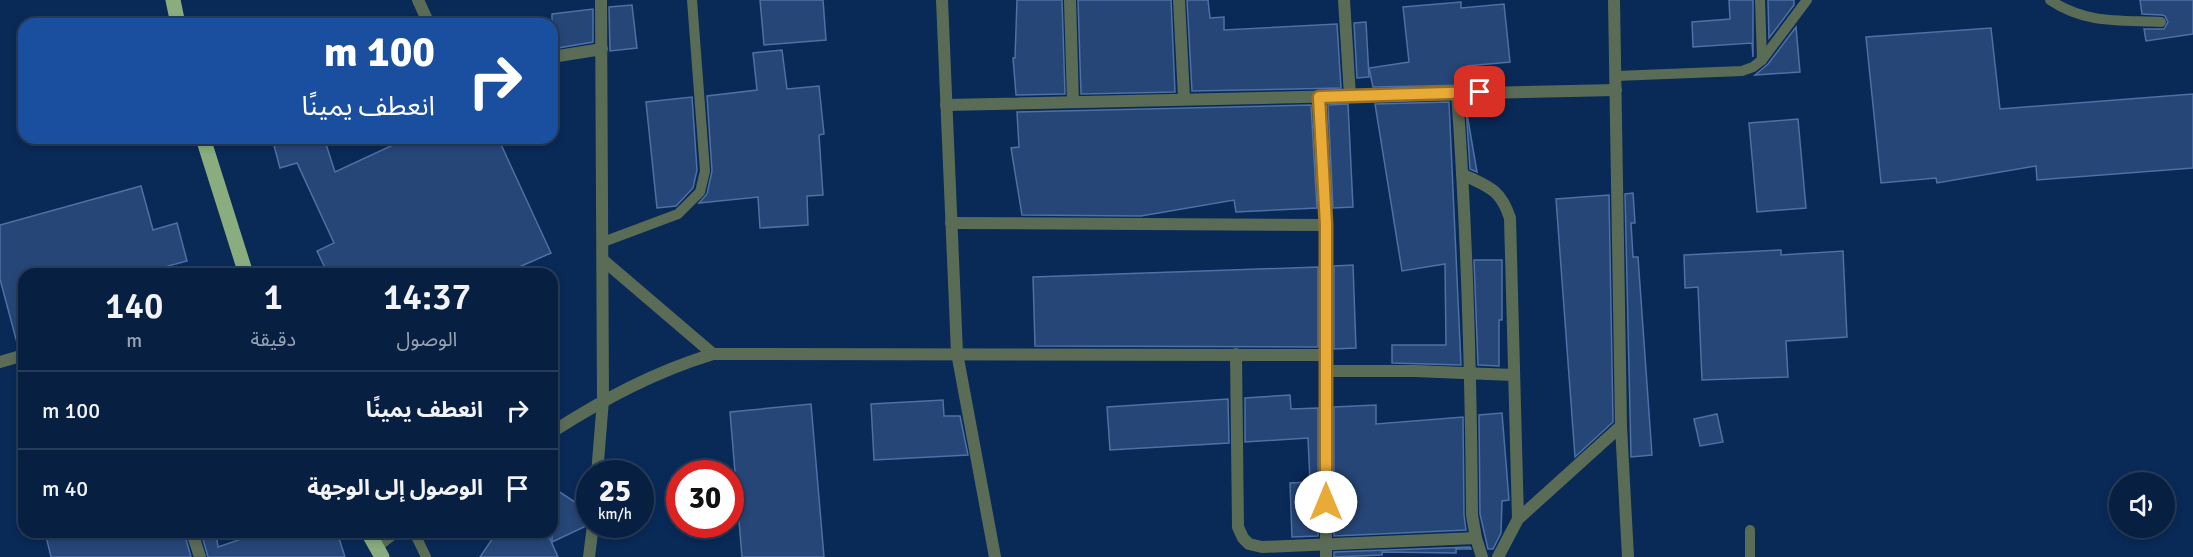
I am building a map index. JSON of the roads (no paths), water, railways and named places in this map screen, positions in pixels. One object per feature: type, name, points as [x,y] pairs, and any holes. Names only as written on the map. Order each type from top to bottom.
[{"type":"main road","points":[[173,0],[177,18]]},
{"type":"main road","points":[[205,144],[244,268]]},
{"type":"main road","points":[[371,538],[379,552]]},
{"type":"street","points":[[418,0],[426,18]]},
{"type":"street","points":[[598,460],[603,400],[601,0]]},
{"type":"street","points":[[942,0],[957,353],[995,557]]},
{"type":"street","points":[[1070,0],[1073,102]]},
{"type":"street","points":[[1179,0],[1184,98]]},
{"type":"street","points":[[1344,0],[1350,96]]},
{"type":"street","points":[[1614,0],[1621,426],[1628,557]]},
{"type":"street","points":[[558,56],[602,49]]},
{"type":"street","points":[[946,105],[1616,90]]},
{"type":"street","points":[[1457,93],[1471,373],[1472,515],[1482,557]]},
{"type":"street","points":[[1319,97],[1326,225],[1326,551]]},
{"type":"street","points":[[1462,174],[1493,189],[1504,201],[1510,218],[1518,519]]},
{"type":"street","points":[[951,223],[1326,225]]},
{"type":"street","points":[[603,260],[713,354]]},
{"type":"street","points":[[558,428],[603,400],[675,366],[713,354],[1325,355]]},
{"type":"street","points":[[1236,354],[1238,527],[1249,544],[1262,547],[1326,551],[1476,538]]},
{"type":"street","points":[[0,362],[18,357]]},
{"type":"street","points":[[1325,372],[1414,370],[1514,375]]},
{"type":"street","points":[[1498,557],[1518,519],[1621,426]]},
{"type":"street","points":[[194,538],[200,557]]},
{"type":"street","points":[[379,552],[390,538]]},
{"type":"street","points":[[589,557],[591,538]]},
{"type":"lane","points":[[603,242],[678,214],[699,192],[705,171],[692,0]]},
{"type":"lane","points":[[1760,0],[1762,60]]},
{"type":"lane","points":[[1616,76],[1742,71],[1753,67],[1762,60],[1806,0]]},
{"type":"lane","points":[[2050,0],[2064,9],[2090,19],[2161,22]]},
{"type":"lane","points":[[1750,530],[1750,557]]},
{"type":"lane","points":[[417,538],[426,557]]}]
